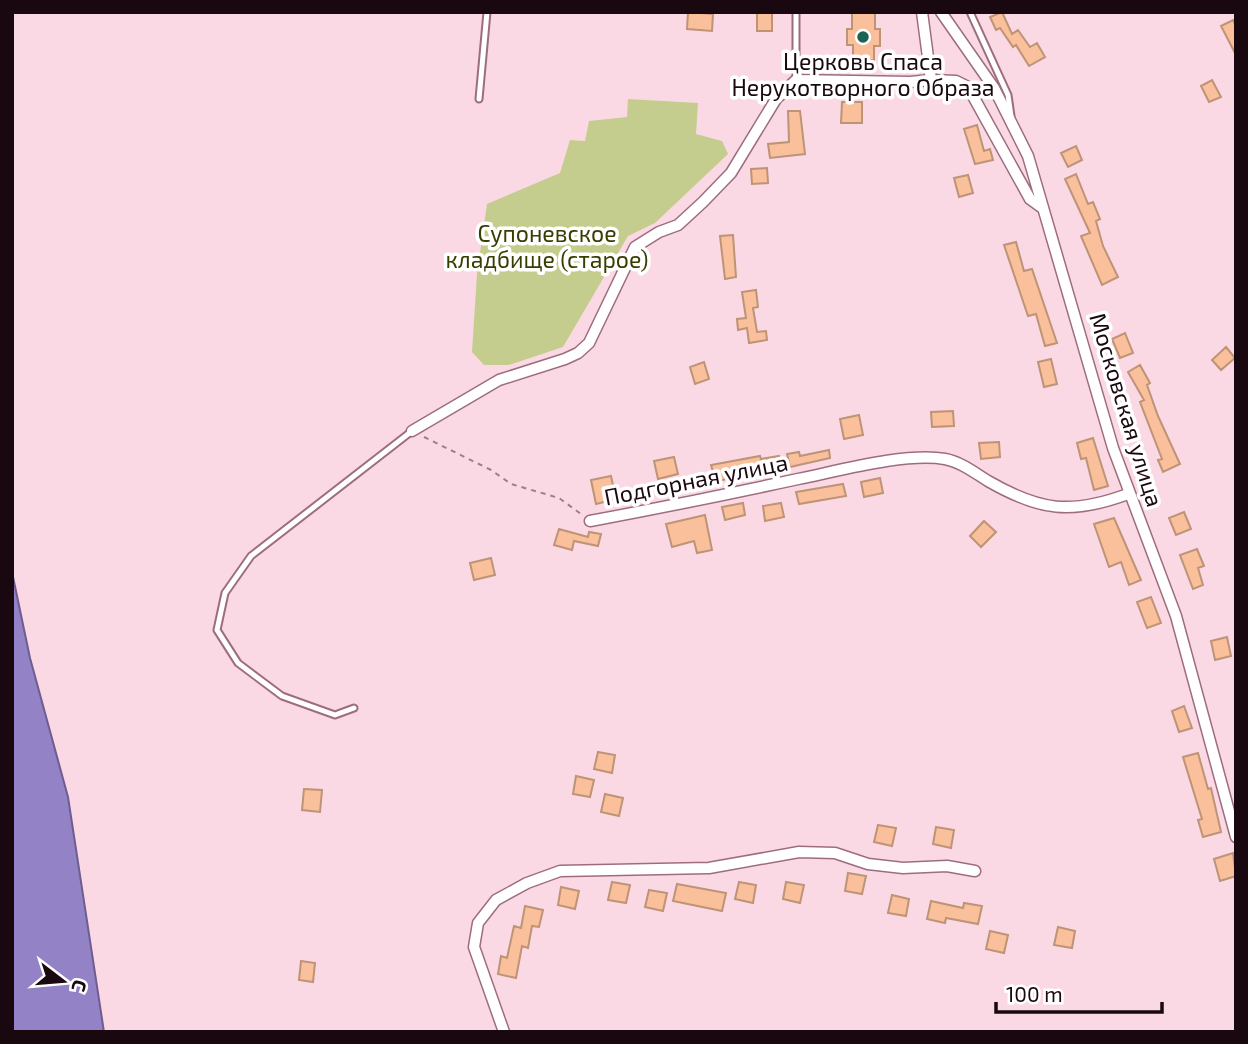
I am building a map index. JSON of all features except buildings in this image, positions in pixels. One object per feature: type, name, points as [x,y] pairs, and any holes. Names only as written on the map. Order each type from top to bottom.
[{"type":"street","points":[[922,12],[931,80]]},
{"type":"street","name":"Московская улица","points":[[941,12],[994,88],[1028,156],[1128,494],[1155,553],[1176,616],[1236,837]]},
{"type":"street","points":[[412,430],[499,380],[578,353],[589,343],[635,247],[659,232],[678,225],[731,173],[776,99],[796,80],[956,81],[968,87],[1030,199],[1041,207]]},
{"type":"street","name":"Подгорная улица","points":[[590,521],[865,465],[927,458],[947,459],[962,465],[1009,493],[1039,506],[1069,509],[1097,506],[1128,494]]},
{"type":"street","points":[[504,1032],[474,947],[478,923],[496,900],[527,883],[560,871],[709,868],[799,852],[835,853],[868,864],[904,868],[947,866],[975,871]]},
{"type":"lane","points":[[479,99],[487,12]]},
{"type":"lane","points":[[796,12],[796,80]]},
{"type":"lane","points":[[970,12],[1008,95],[1013,126]]},
{"type":"lane","points":[[354,708],[335,715],[282,696],[238,663],[217,630],[225,593],[251,556],[412,430]]},
{"type":"path","name":"Подгорная улица","points":[[412,430],[491,470],[511,484],[559,498],[590,521]]},
{"type":"green space","name":"Супоневское кладбище (старое)","points":[[628,99],[698,103],[696,134],[722,141],[728,154],[655,223],[628,236],[563,347],[509,365],[484,365],[472,352],[477,274],[487,204],[560,173],[570,140],[585,141],[589,121],[627,117]]},
{"type":"shaded area","points":[[12,572],[30,658],[68,797],[104,1032],[12,1032]]},
{"type":"place","name":"Церковь Спаса Нерукотворного Образа","points":[[863,37]]}]
